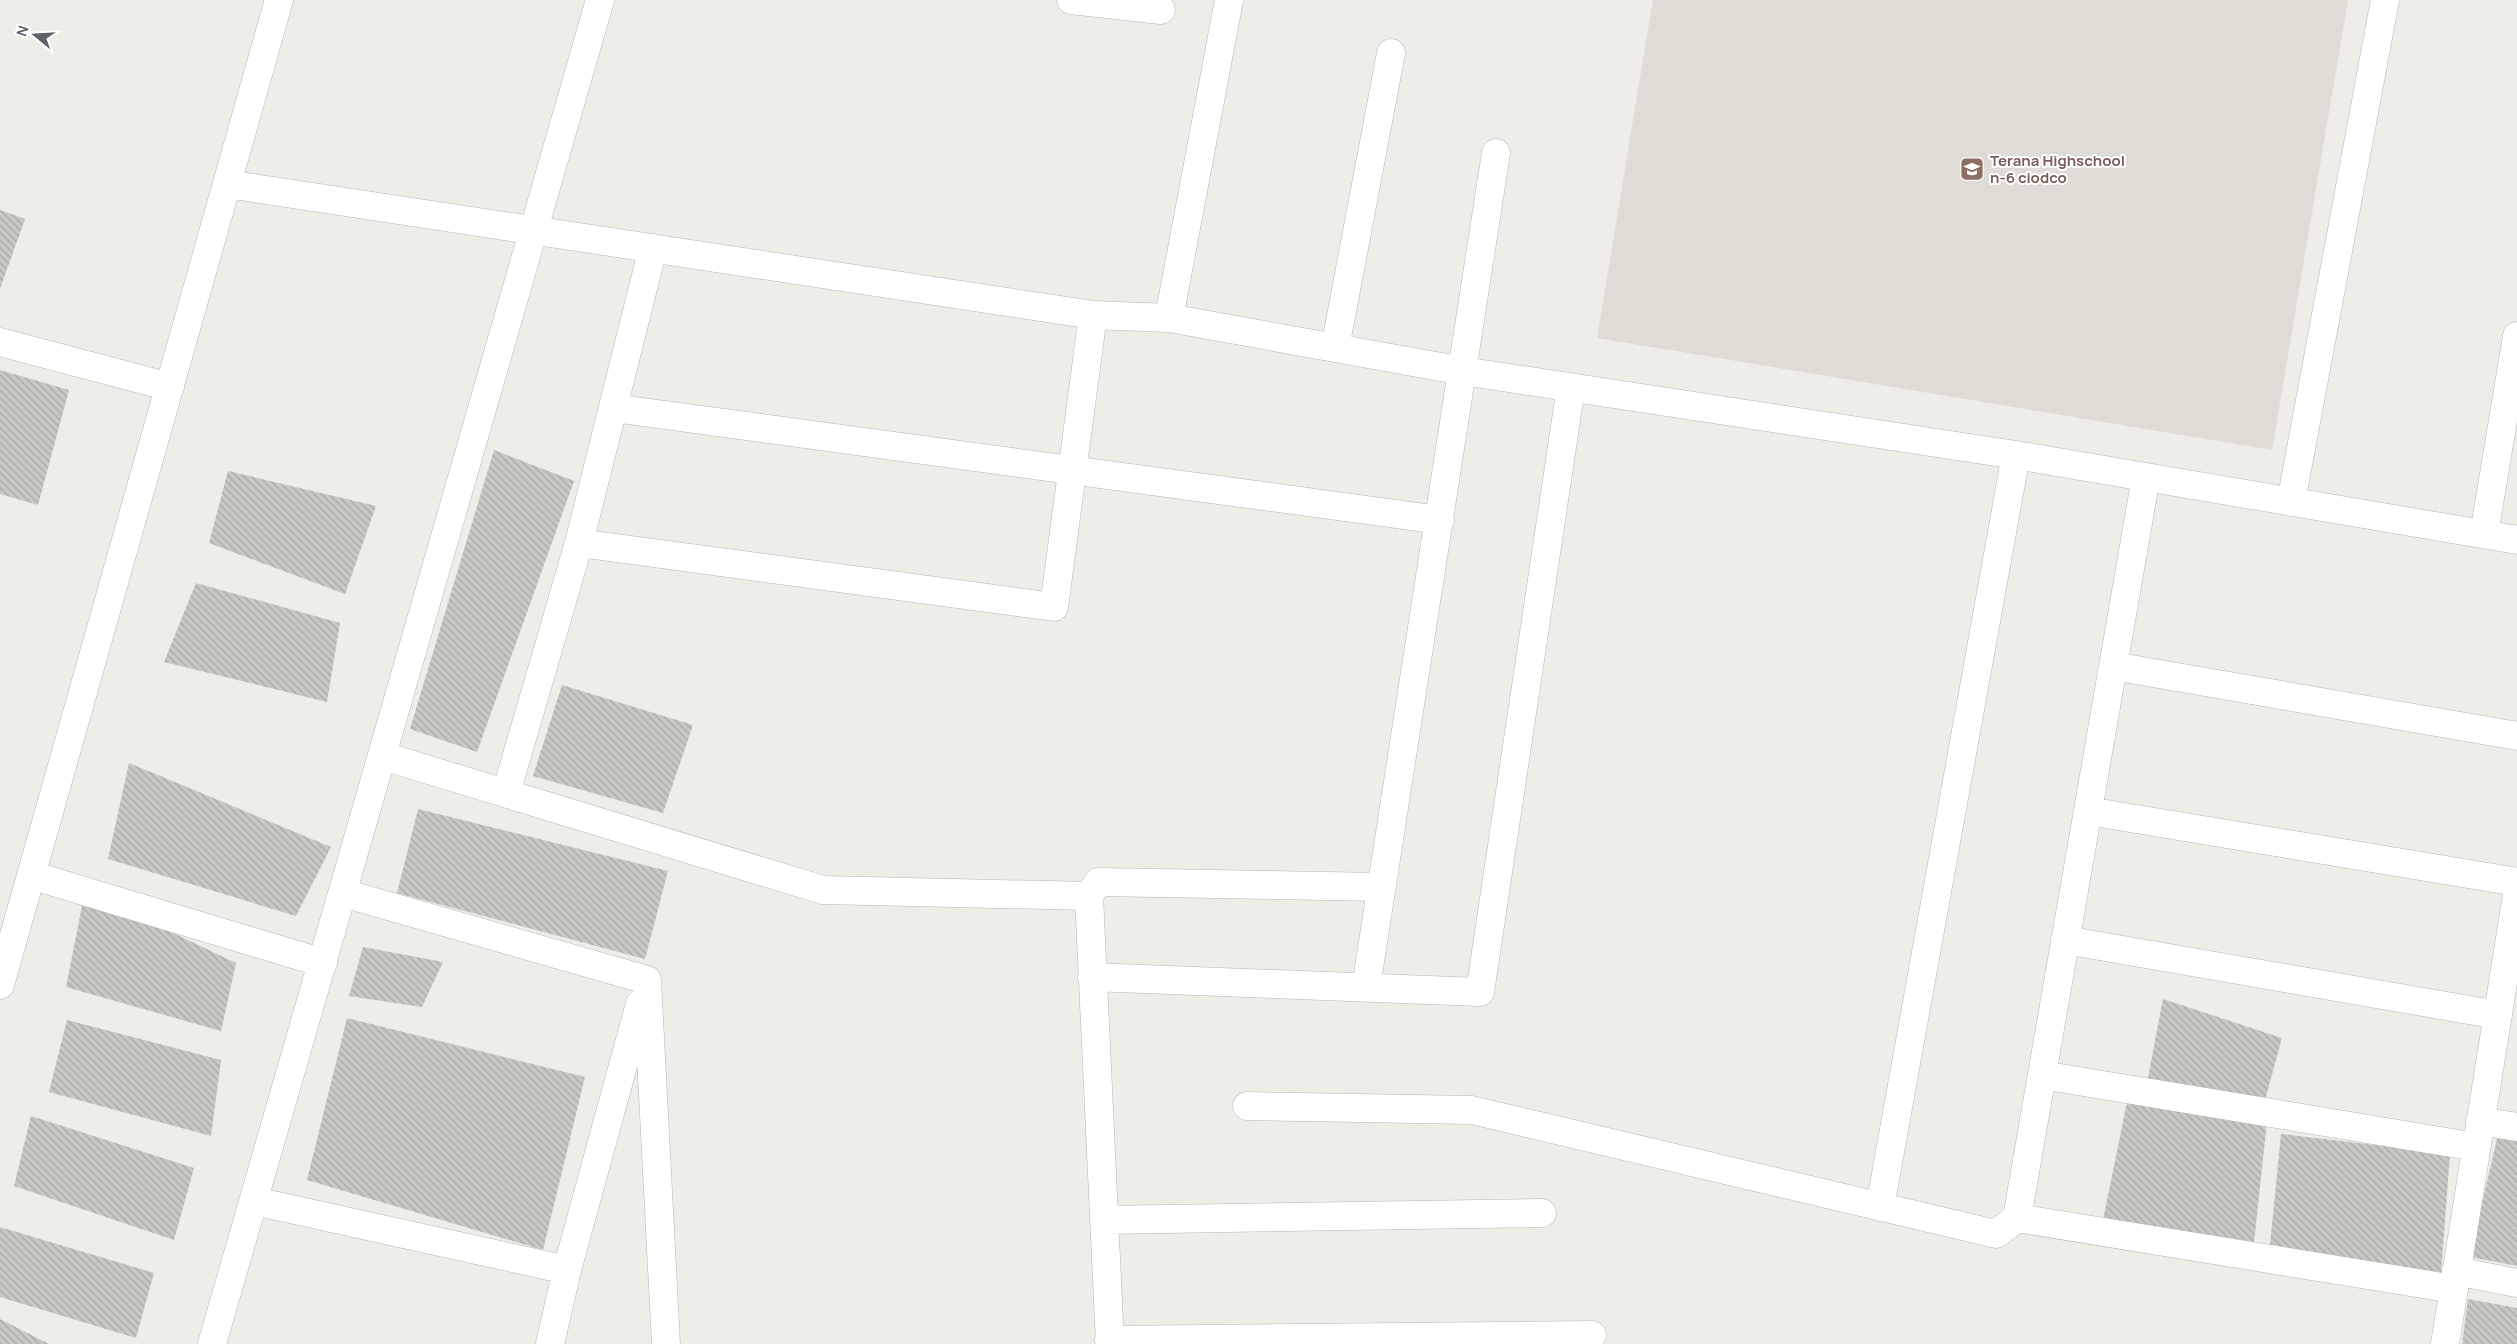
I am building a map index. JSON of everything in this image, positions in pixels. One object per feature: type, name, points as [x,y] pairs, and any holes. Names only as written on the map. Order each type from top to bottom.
[{"type":"street","points":[[0,985],[279,0]]},
{"type":"street","points":[[212,1344],[535,231],[600,0]]},
{"type":"street","points":[[1071,0],[1161,10]]},
{"type":"street","points":[[1169,318],[1229,0]]},
{"type":"street","points":[[2291,502],[2385,0]]},
{"type":"street","points":[[1335,348],[1391,53]]},
{"type":"street","points":[[1366,987],[1496,153]]},
{"type":"street","points":[[227,184],[1093,315],[1169,318],[1463,371],[2016,455],[2517,540]]},
{"type":"street","points":[[506,793],[579,543],[653,248]]},
{"type":"street","points":[[579,543],[1054,607],[1093,315]]},
{"type":"street","points":[[2484,534],[2517,336]]},
{"type":"street","points":[[0,342],[170,387]]},
{"type":"street","points":[[1092,976],[1480,992],[1571,387]]},
{"type":"street","points":[[613,408],[1440,520]]},
{"type":"street","points":[[1880,1207],[2016,455]]},
{"type":"street","points":[[1247,1106],[1472,1110],[1996,1234],[2017,1218],[2146,477]]},
{"type":"street","points":[[2113,666],[2517,736]]},
{"type":"street","points":[[383,756],[823,890],[1089,896]]},
{"type":"street","points":[[2088,811],[2517,882]]},
{"type":"street","points":[[31,875],[323,963]]},
{"type":"street","points":[[1382,887],[1098,882],[1089,896],[1110,1342],[1459,1340],[1592,1335]]},
{"type":"street","points":[[343,893],[647,980]]},
{"type":"street","points":[[2445,1344],[2517,895]]},
{"type":"street","points":[[2065,940],[2498,1014]]},
{"type":"street","points":[[550,1344],[567,1270],[647,980]]},
{"type":"street","points":[[647,980],[666,1344]]},
{"type":"street","points":[[2042,1075],[2476,1147]]},
{"type":"street","points":[[2480,1120],[2517,1127]]},
{"type":"street","points":[[254,1201],[567,1270]]},
{"type":"street","points":[[1104,1220],[1542,1213]]},
{"type":"street","points":[[2017,1218],[2455,1280],[2517,1283]]},
{"type":"shaded area","name":"Terana Highschool n-6 ciodco","points":[[1653,0],[2348,0],[2272,450],[1597,338]]},
{"type":"building","points":[[0,210],[25,219],[0,289]]},
{"type":"building","points":[[0,370],[69,390],[38,505],[0,494]]},
{"type":"building","points":[[494,450],[574,481],[477,752],[410,729]]},
{"type":"building","points":[[228,471],[376,506],[345,594],[209,543]]},
{"type":"building","points":[[196,583],[340,623],[327,702],[164,662]]},
{"type":"building","points":[[562,685],[693,725],[663,813],[533,776]]},
{"type":"building","points":[[129,763],[331,847],[296,916],[108,859]]},
{"type":"building","points":[[418,809],[668,871],[645,959],[397,893]]},
{"type":"building","points":[[85,891],[236,963],[221,1031],[66,987]]},
{"type":"building","points":[[363,947],[443,962],[422,1007],[349,996]]},
{"type":"building","points":[[2163,999],[2282,1038],[2265,1100],[2147,1083]]},
{"type":"building","points":[[347,1018],[585,1077],[543,1250],[307,1180]]},
{"type":"building","points":[[67,1020],[221,1060],[211,1136],[49,1092]]},
{"type":"building","points":[[2128,1097],[2267,1121],[2254,1243],[2103,1220]]},
{"type":"building","points":[[31,1116],[194,1168],[174,1240],[14,1186]]},
{"type":"building","points":[[2281,1134],[2450,1154],[2441,1274],[2270,1245]]},
{"type":"building","points":[[2498,1134],[2517,1137],[2517,1266],[2470,1257]]},
{"type":"building","points":[[0,1227],[154,1273],[136,1338],[0,1297]]},
{"type":"building","points":[[2468,1299],[2517,1308],[2517,1344],[2462,1344]]},
{"type":"building","points":[[0,1319],[49,1344],[0,1344]]},
{"type":"place","name":"Terana Highschool n-6 ciodco","points":[[1972,169]]}]
